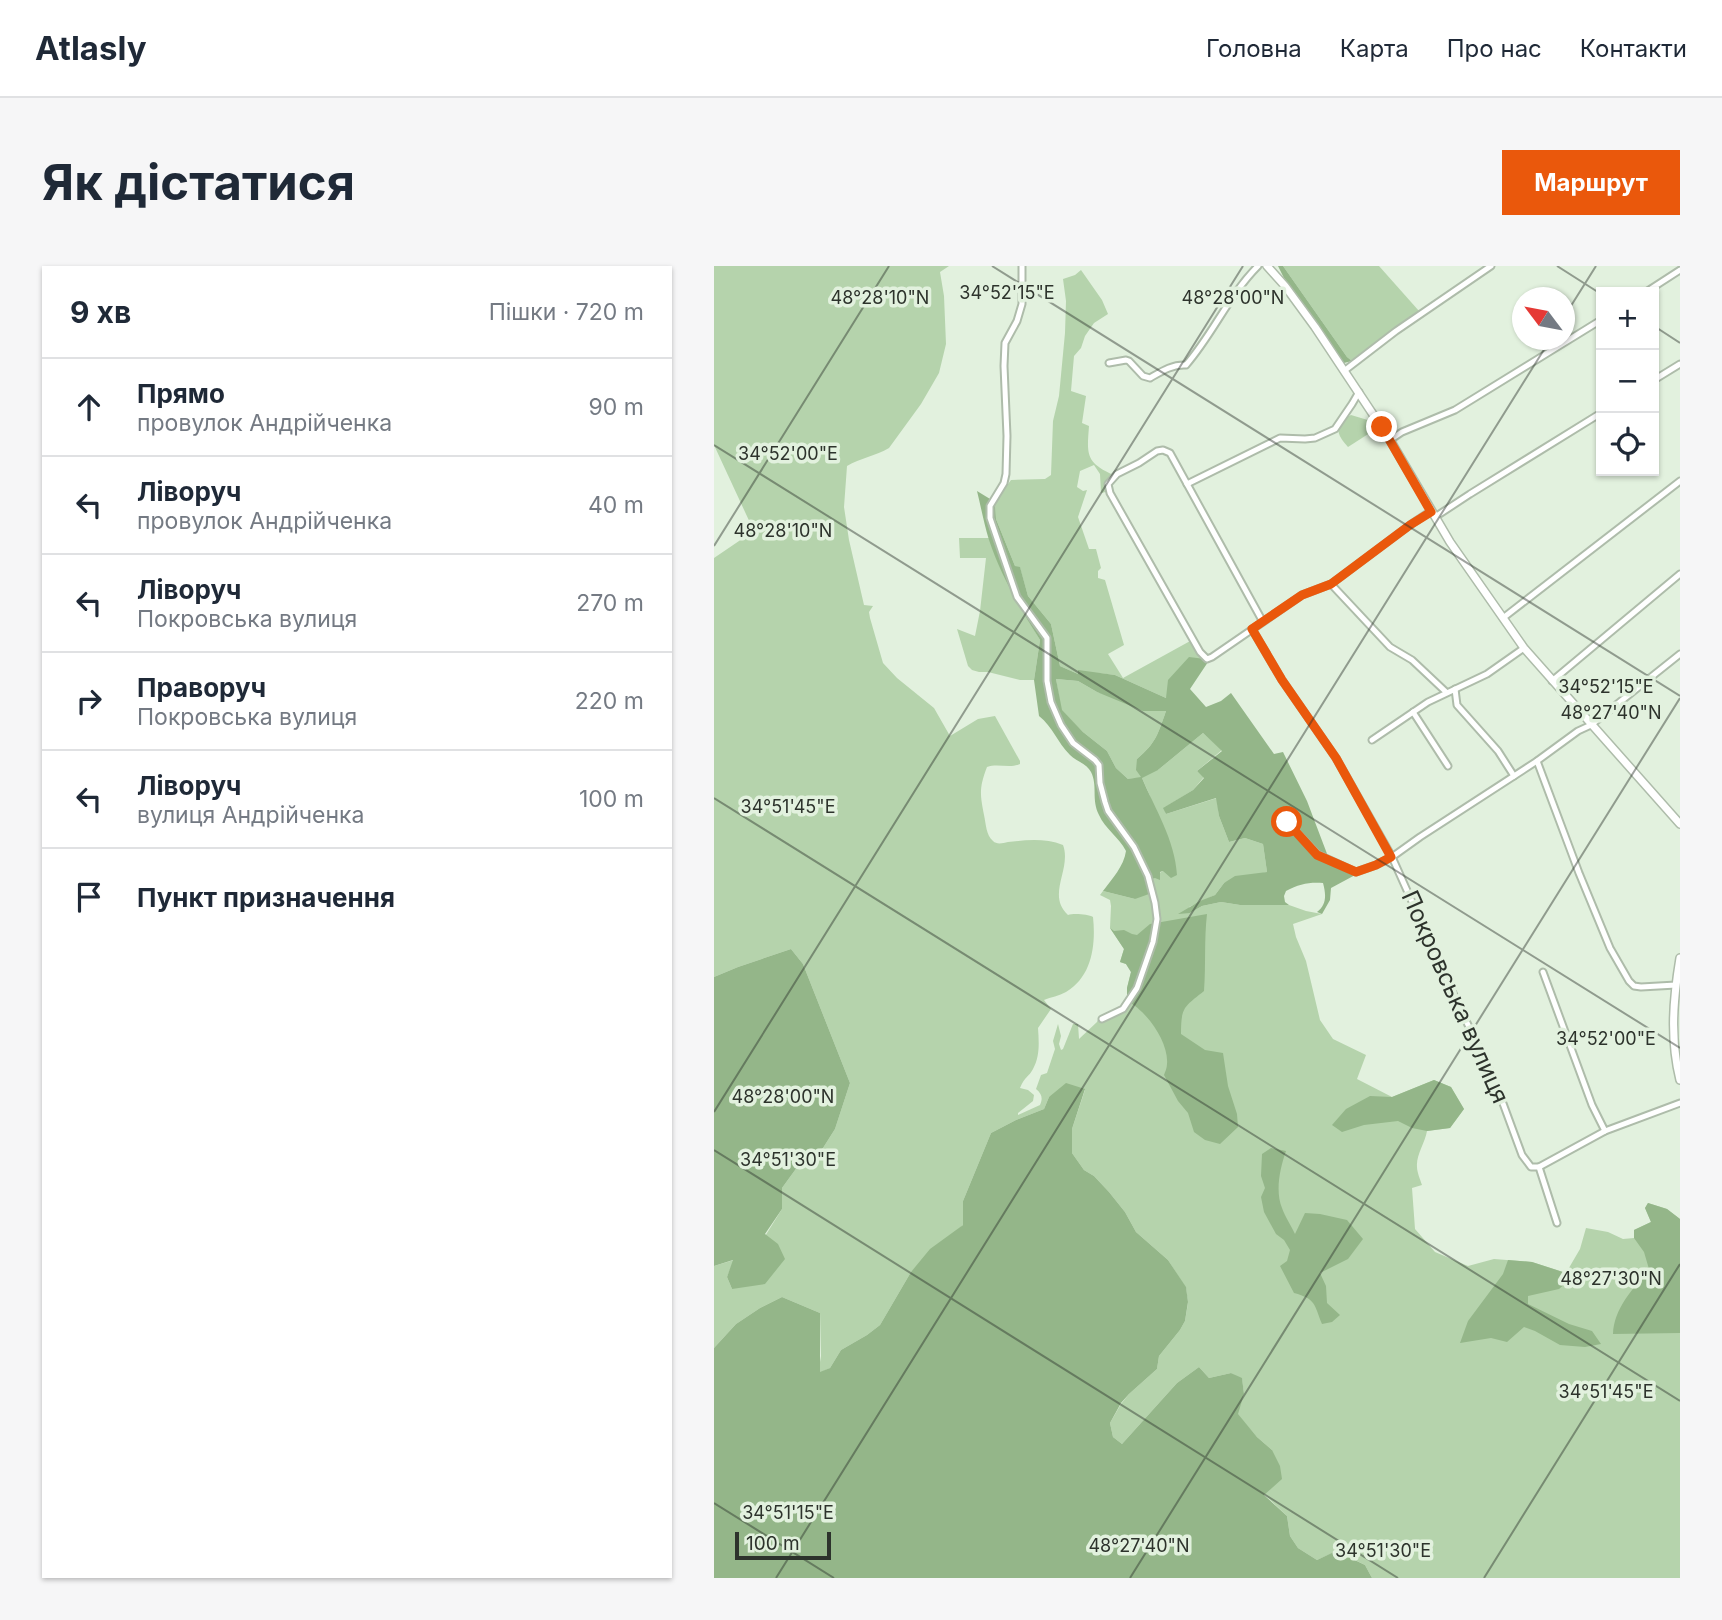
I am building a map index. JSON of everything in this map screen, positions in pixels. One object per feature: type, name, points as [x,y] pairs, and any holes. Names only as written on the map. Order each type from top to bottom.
[{"type":"street","points":[[1022,266],[1022,304],[1017,321],[1005,343],[1006,474],[1004,483],[990,506],[990,518],[1017,597],[1047,638],[1047,681],[1051,702],[1073,743],[1099,765],[1100,783],[1108,811],[1134,847],[1148,876],[1157,919],[1153,942],[1137,988],[1123,1009],[1102,1019]]},
{"type":"street","points":[[1109,363],[1129,361],[1143,376],[1150,377],[1166,369],[1186,365],[1198,352],[1240,287],[1258,266]]},
{"type":"street","points":[[1267,266],[1308,317],[1359,391],[1450,542],[1524,648],[1680,824]]},
{"type":"street","points":[[1344,371],[1396,331],[1491,266]]},
{"type":"street","points":[[1654,287],[1680,270]]},
{"type":"street","points":[[1390,440],[1402,432],[1455,410],[1596,323]]},
{"type":"street","points":[[1659,377],[1680,364]]},
{"type":"street","points":[[1187,484],[1280,438],[1315,438],[1335,429],[1359,391]]},
{"type":"street","points":[[1263,622],[1170,453],[1157,451],[1117,474],[1108,484],[1110,493],[1200,652],[1207,659],[1263,622],[1302,595],[1331,584],[1410,525],[1470,494],[1596,416]]},
{"type":"street","points":[[1503,618],[1680,481]]},
{"type":"street","points":[[1552,681],[1680,574]]},
{"type":"street","points":[[1331,584],[1390,647],[1412,660],[1446,692]]},
{"type":"street","name":"Покровська вулиця","points":[[1252,629],[1288,689],[1336,758],[1391,857],[1494,1079],[1522,1155],[1531,1167],[1539,1167],[1557,1223]]},
{"type":"street","points":[[1372,740],[1428,702],[1487,674],[1524,648]]},
{"type":"street","points":[[1287,822],[1317,855],[1356,872],[1376,865],[1591,725],[1680,654]]},
{"type":"street","points":[[1455,689],[1457,705],[1498,751],[1514,776]]},
{"type":"street","points":[[1413,712],[1448,766]]},
{"type":"street","points":[[1536,761],[1610,948],[1629,981],[1641,988],[1676,985]]},
{"type":"street","points":[[1680,958],[1673,1041],[1680,1080]]},
{"type":"street","points":[[1543,972],[1592,1105],[1605,1131]]},
{"type":"street","points":[[1539,1167],[1605,1131],[1680,1103]]},
{"type":"green space","points":[[714,266],[949,266],[940,272],[946,344],[939,373],[921,404],[889,448],[847,466],[844,507],[864,605],[873,606],[869,612],[870,618],[883,663],[934,708],[950,736],[978,719],[995,716],[1020,764],[987,767],[981,796],[989,836],[998,843],[1036,840],[1063,845],[1065,854],[1059,890],[1062,907],[1068,915],[1093,917],[1093,949],[1082,978],[1066,992],[1044,1000],[1051,1009],[1038,1028],[1037,1059],[1020,1088],[1034,1095],[1033,1101],[1018,1115],[1040,1105],[1041,1096],[1036,1089],[1041,1075],[1047,1073],[1055,1049],[1053,1041],[1058,1024],[1061,1050],[1073,1024],[1078,1024],[1079,1039],[1099,1017],[1105,1017],[1122,1008],[1127,1001],[1131,972],[1126,964],[1120,962],[1124,949],[1110,928],[1110,900],[1100,895],[1103,891],[1135,899],[1150,880],[1163,871],[1150,796],[1142,778],[1128,779],[1116,768],[1107,751],[1061,710],[1056,679],[1078,681],[1097,692],[1166,711],[1156,738],[1137,759],[1158,770],[1203,733],[1222,750],[1197,771],[1204,777],[1193,790],[1164,808],[1166,814],[1217,798],[1219,816],[1229,842],[1245,838],[1263,844],[1267,872],[1224,883],[1215,895],[1189,907],[1190,913],[1202,906],[1221,902],[1240,905],[1289,905],[1322,914],[1293,924],[1306,961],[1320,1020],[1333,1039],[1366,1055],[1357,1079],[1392,1097],[1434,1080],[1451,1087],[1464,1109],[1450,1128],[1427,1131],[1417,1162],[1422,1185],[1412,1188],[1415,1229],[1435,1252],[1468,1266],[1494,1259],[1532,1262],[1566,1273],[1580,1249],[1586,1228],[1608,1232],[1623,1239],[1634,1238],[1634,1230],[1651,1222],[1645,1208],[1648,1203],[1667,1209],[1680,1219],[1680,1578],[1372,1578],[1365,1565],[1337,1551],[1317,1560],[1298,1548],[1290,1536],[1287,1516],[1264,1494],[1272,1487],[1272,1450],[1237,1414],[1244,1394],[1242,1379],[1231,1373],[1209,1378],[1199,1367],[1177,1383],[1122,1444],[1113,1437],[1110,1423],[1129,1394],[1157,1369],[1159,1356],[1185,1321],[1188,1303],[1186,1288],[1168,1260],[1136,1232],[1109,1192],[1094,1176],[1084,1170],[1072,1153],[1072,1129],[1085,1090],[1049,1097],[1044,1109],[991,1133],[963,1201],[963,1225],[911,1272],[880,1325],[841,1350],[830,1368],[818,1374],[821,1356],[820,1313],[782,1297],[736,1324],[714,1348],[714,1266],[734,1260],[727,1277],[732,1289],[782,1209],[782,1188],[798,1166],[823,1148],[835,1129],[850,1083],[803,964],[791,949],[714,977],[714,558],[739,541],[752,527],[714,445]]},
{"type":"green space","points":[[1278,266],[1283,266],[1352,361],[1344,363]]},
{"type":"green space","points":[[1283,266],[1379,266],[1419,311],[1352,361]]},
{"type":"green space","points":[[1081,270],[1102,300],[1108,314],[1094,323],[1074,356],[1071,391],[1086,396],[1082,423],[1089,426],[1090,456],[1097,466],[1113,475],[1107,479],[1106,492],[1101,493],[1100,474],[1094,465],[1080,471],[1077,487],[1083,491],[1087,490],[1078,517],[1089,549],[1096,549],[1101,568],[1098,578],[1105,580],[1124,645],[1108,654],[1123,678],[1192,640],[1205,659],[1166,698],[1115,675],[1078,674],[1060,666],[1051,624],[1028,596],[1020,568],[1015,566],[996,519],[995,502],[1011,480],[1045,479],[1051,475],[1053,421],[1059,396],[1065,333],[1066,301],[1063,279]]},
{"type":"green space","points":[[1351,415],[1371,421],[1376,429],[1348,447],[1338,430],[1341,422]]},
{"type":"green space","points":[[977,491],[995,502],[996,519],[1015,566],[1020,567],[1028,596],[1051,624],[1060,666],[1078,674],[1078,670],[1115,675],[1166,698],[1168,680],[1189,657],[1205,659],[1208,662],[1190,689],[1206,707],[1231,693],[1274,754],[1283,752],[1307,801],[1329,859],[1357,874],[1331,888],[1330,900],[1322,914],[1317,912],[1325,899],[1323,883],[1309,883],[1286,891],[1285,902],[1289,905],[1240,905],[1221,902],[1202,906],[1190,913],[1178,914],[1215,895],[1224,883],[1235,876],[1267,872],[1263,844],[1245,838],[1229,842],[1219,816],[1216,798],[1166,814],[1163,808],[1193,790],[1204,778],[1197,771],[1222,751],[1203,733],[1158,770],[1142,778],[1173,849],[1177,875],[1171,878],[1163,871],[1160,872],[1160,880],[1147,880],[1149,894],[1135,899],[1103,891],[1120,867],[1126,851],[1099,815],[1091,772],[1070,755],[1039,716],[1034,680],[1040,640],[999,566],[989,540]],"holes":[[[1056,679],[1078,681],[1143,711],[1166,711],[1156,738],[1137,759],[1136,770],[1141,777],[1128,779],[1116,768],[1107,751],[1083,732],[1062,710]]]},
{"type":"green space","points":[[959,538],[989,538],[1012,590],[1040,640],[1034,680],[979,672],[968,666],[957,629],[975,636],[986,558],[960,558]]},
{"type":"green space","points":[[1207,914],[1204,991],[1185,1008],[1181,1034],[1205,1050],[1223,1053],[1238,1127],[1220,1144],[1205,1140],[1194,1132],[1188,1113],[1164,1075],[1167,1055],[1164,1046],[1149,1019],[1127,1001],[1131,972],[1126,964],[1120,962],[1124,949],[1110,928],[1137,935],[1150,924]]},
{"type":"green space","points":[[791,949],[803,964],[850,1083],[835,1129],[823,1148],[798,1166],[782,1188],[782,1209],[765,1234],[778,1244],[785,1259],[765,1284],[732,1289],[727,1277],[733,1260],[714,1266],[714,977]]},
{"type":"green space","points":[[1434,1080],[1451,1087],[1464,1109],[1450,1128],[1427,1131],[1398,1121],[1364,1125],[1342,1132],[1332,1125],[1346,1109],[1370,1096],[1392,1097]]},
{"type":"green space","points":[[1066,1083],[1085,1089],[1072,1129],[1072,1153],[1084,1170],[1094,1176],[1109,1192],[1136,1232],[1168,1260],[1186,1287],[1188,1302],[1185,1321],[1159,1356],[1157,1369],[1121,1403],[1110,1423],[1113,1437],[1122,1444],[1177,1383],[1199,1367],[1209,1378],[1231,1373],[1242,1378],[1244,1394],[1238,1414],[1272,1450],[1280,1466],[1282,1479],[1264,1495],[1287,1516],[1290,1536],[1298,1548],[1317,1560],[1336,1551],[1365,1565],[1372,1578],[714,1578],[714,1348],[736,1324],[782,1297],[820,1313],[820,1372],[830,1368],[841,1350],[880,1325],[911,1272],[930,1249],[963,1225],[963,1201],[991,1133],[1044,1109],[1049,1097]]},
{"type":"green space","points":[[1271,1148],[1286,1151],[1280,1172],[1279,1194],[1283,1211],[1295,1234],[1305,1213],[1320,1214],[1347,1220],[1363,1239],[1348,1259],[1320,1273],[1326,1286],[1327,1303],[1340,1315],[1332,1322],[1322,1324],[1313,1303],[1294,1293],[1280,1266],[1287,1261],[1290,1250],[1276,1234],[1264,1212],[1261,1197],[1265,1188],[1261,1176],[1262,1154]]},
{"type":"green space","points":[[1648,1203],[1667,1209],[1680,1219],[1680,1333],[1613,1334],[1621,1307],[1649,1269],[1644,1252],[1634,1238],[1634,1230],[1651,1222],[1645,1208]]},
{"type":"green space","points":[[1508,1260],[1532,1262],[1566,1273],[1567,1282],[1559,1289],[1528,1296],[1528,1304],[1569,1324],[1592,1331],[1601,1344],[1585,1347],[1560,1345],[1524,1327],[1507,1342],[1491,1338],[1460,1343],[1468,1321],[1503,1274]]},
{"type":"route","points":[[1287,822],[1317,855],[1356,872],[1391,857],[1336,758],[1299,707],[1252,629],[1302,595],[1331,584],[1431,512],[1382,427]]}]
